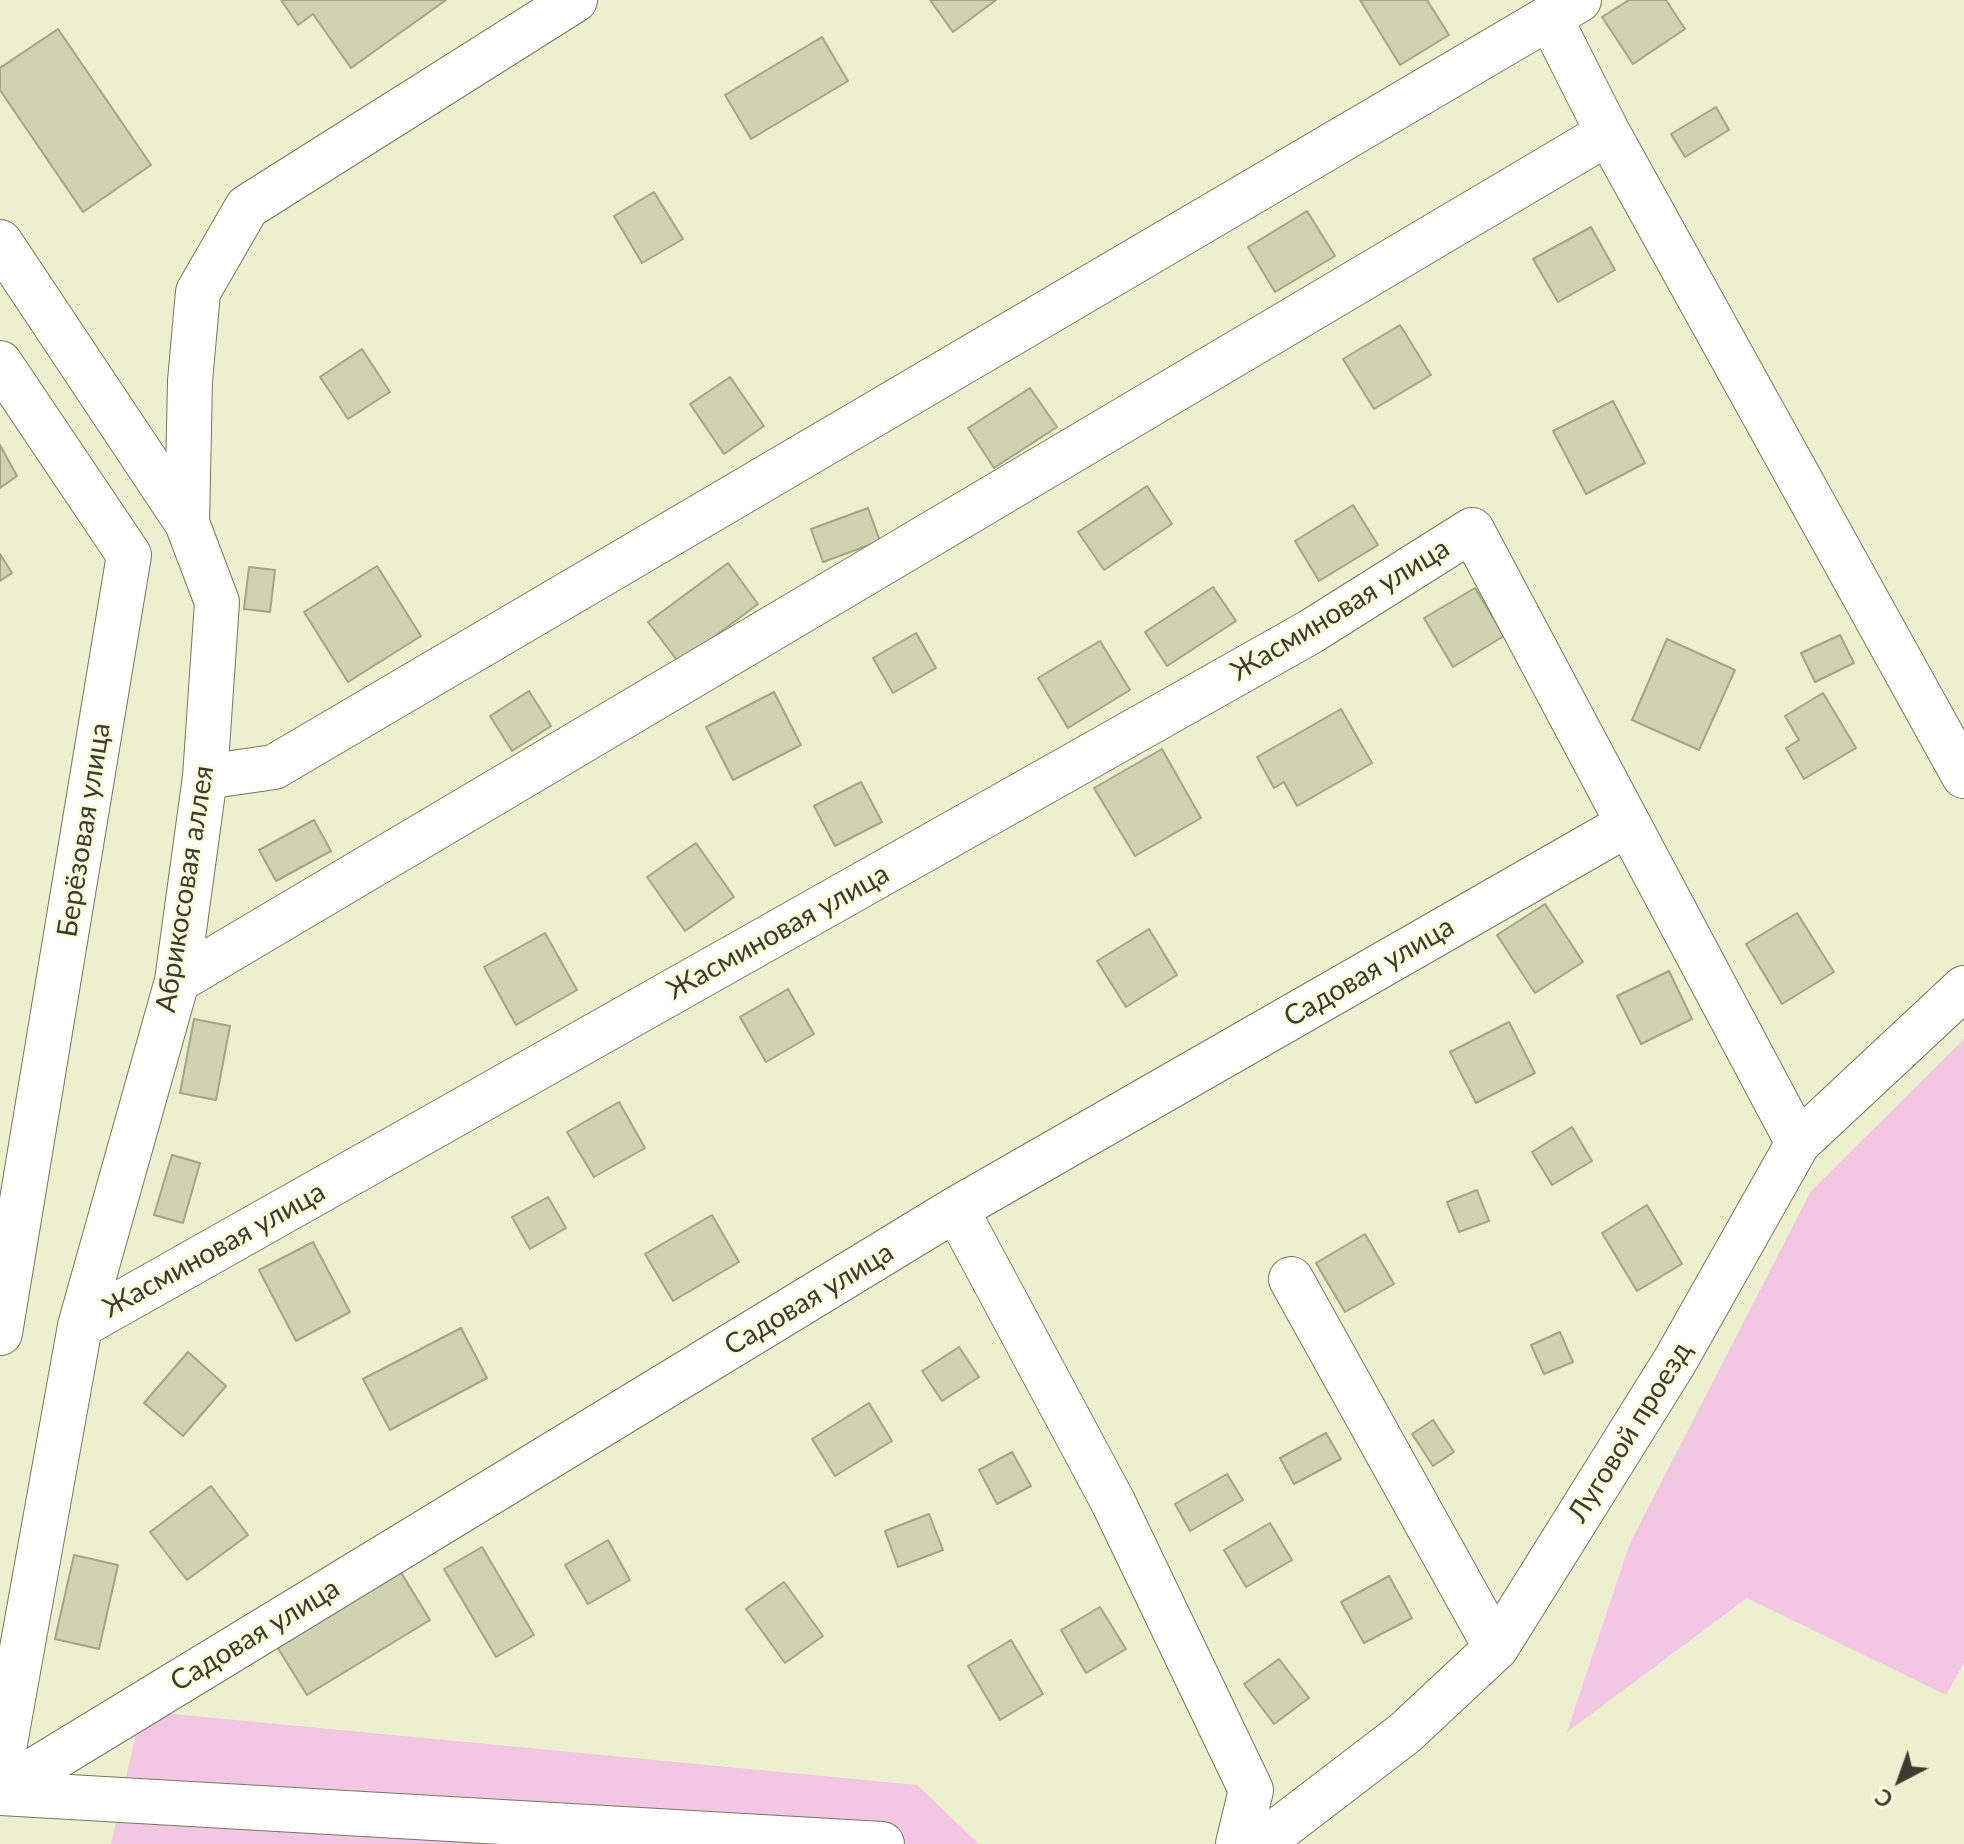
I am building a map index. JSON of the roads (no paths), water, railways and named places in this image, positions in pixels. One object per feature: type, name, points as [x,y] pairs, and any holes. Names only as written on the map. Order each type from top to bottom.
[{"type":"street","points":[[187,523],[190,381],[198,292],[247,207],[575,0]]},
{"type":"street","points":[[205,777],[274,767],[1565,9],[1608,133],[1964,776]]},
{"type":"street","points":[[177,981],[1608,133]]},
{"type":"street","name":"Абрикосовая аллея","points":[[0,242],[187,523],[217,602],[205,777],[177,981],[80,1326],[0,1771]]},
{"type":"street","name":"Берёзовая улица","points":[[0,363],[129,555],[0,1333]]},
{"type":"street","name":"Жасминовая улица","points":[[80,1326],[1310,632],[1472,530],[1628,824]]},
{"type":"street","points":[[1628,824],[1798,1143]]},
{"type":"street","name":"Садовая улица","points":[[0,1792],[956,1209],[1628,824]]},
{"type":"street","name":"Луговой проезд","points":[[1260,1844],[1405,1733],[1496,1648],[1675,1361],[1798,1143],[1964,988]]},
{"type":"street","points":[[956,1209],[1113,1502],[1251,1790],[1238,1844]]},
{"type":"street","points":[[1291,1279],[1496,1648]]},
{"type":"street","points":[[0,1792],[882,1844]]}]
